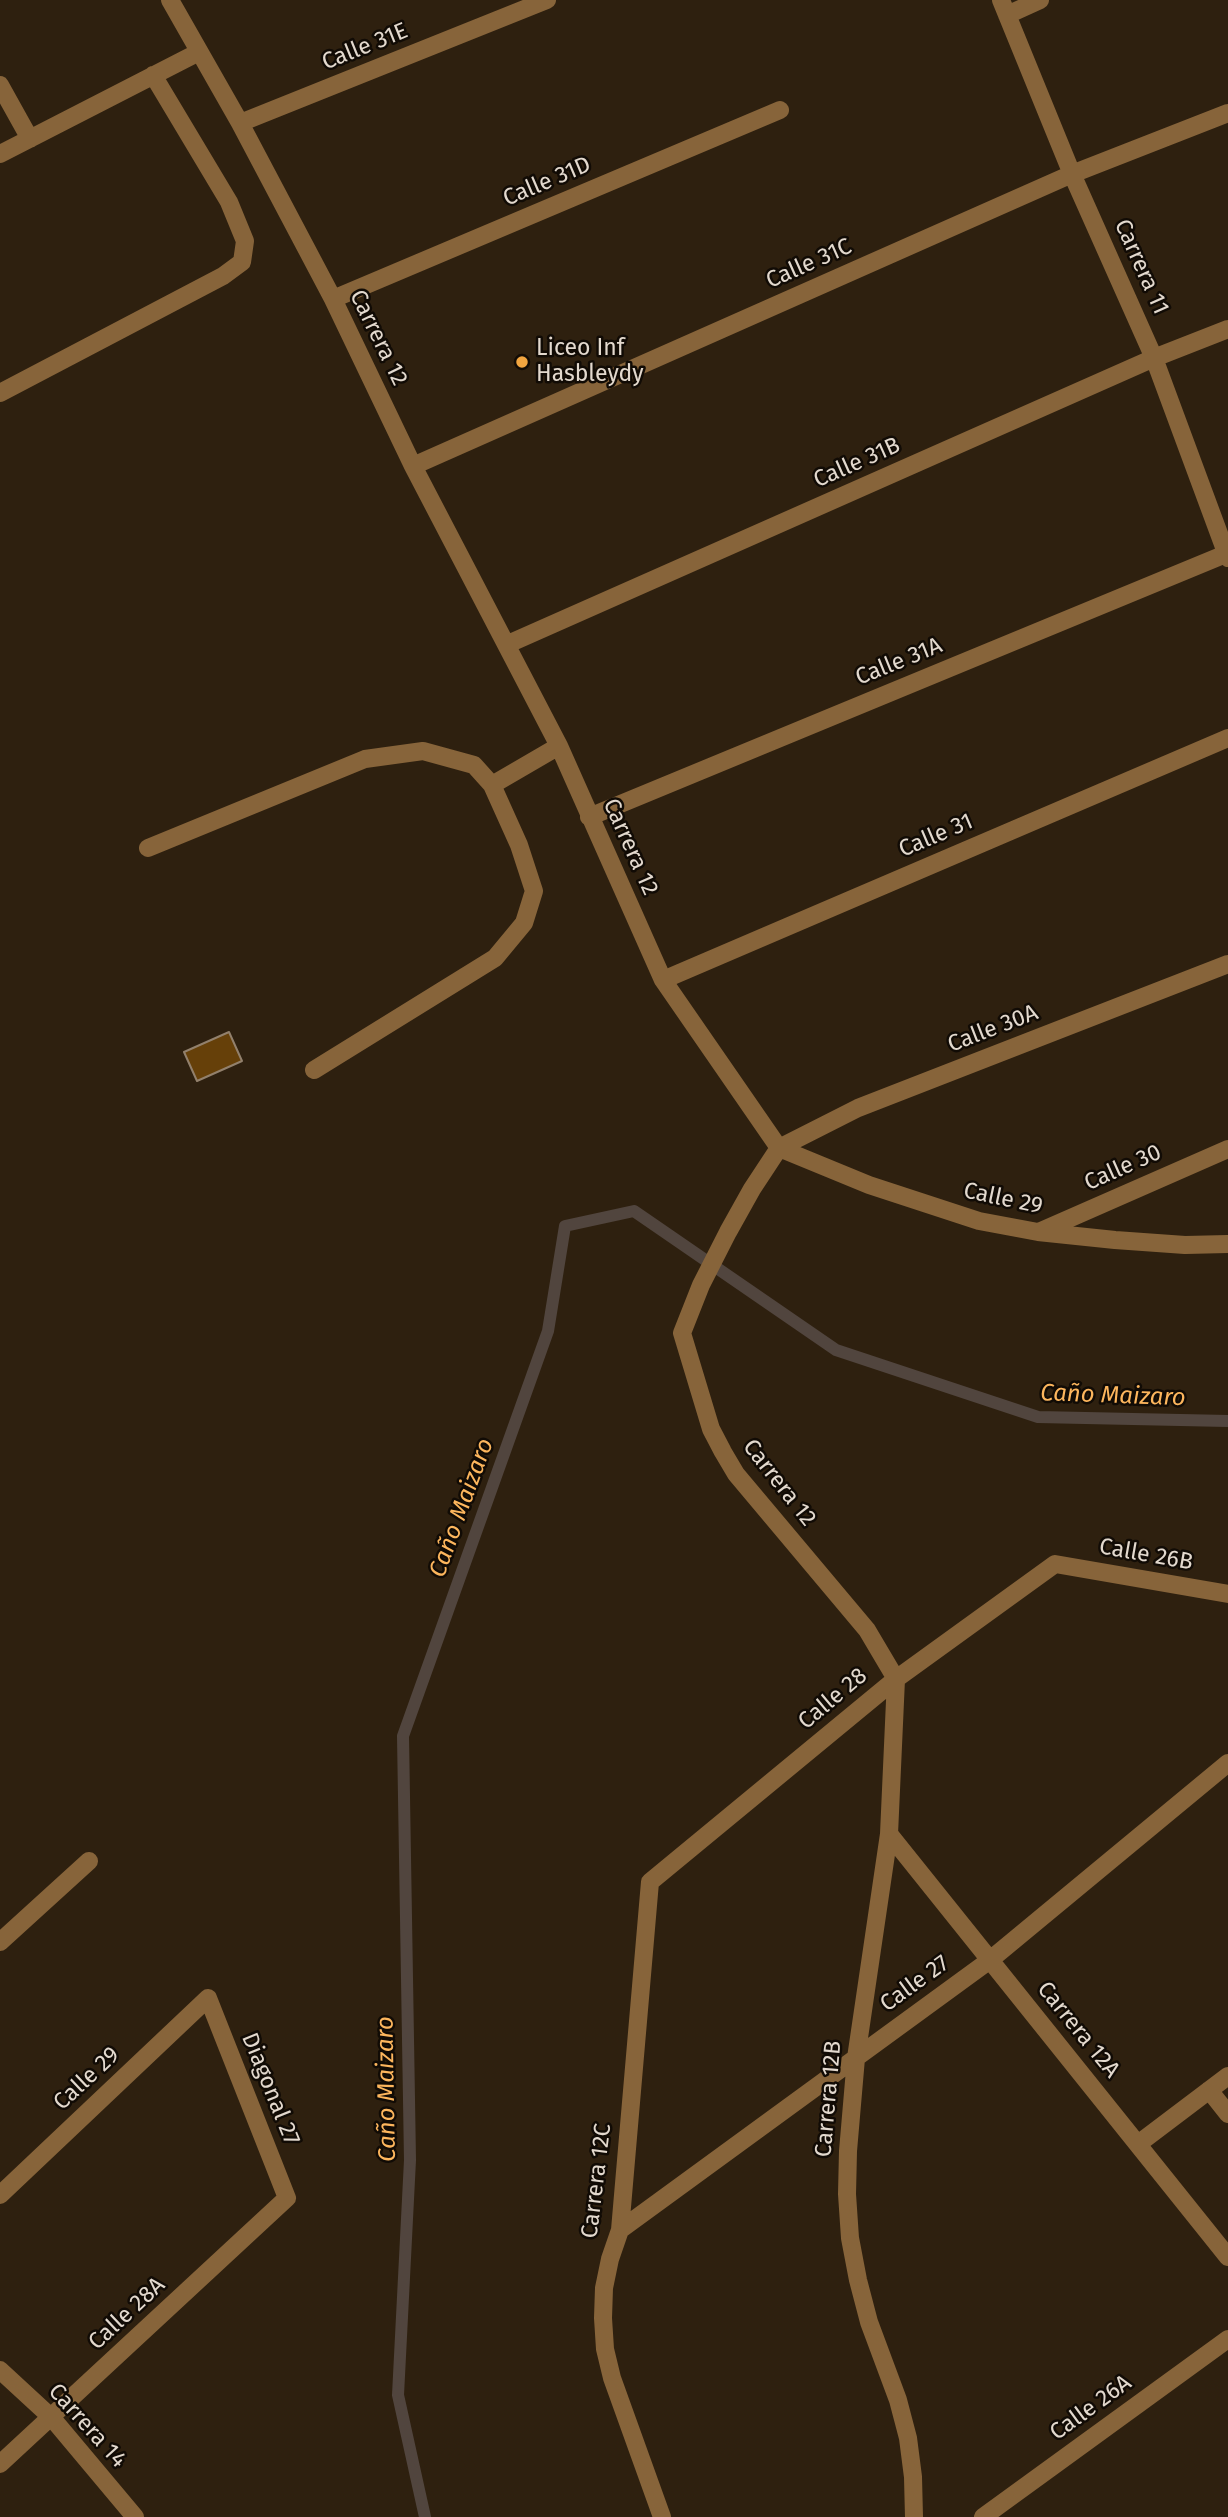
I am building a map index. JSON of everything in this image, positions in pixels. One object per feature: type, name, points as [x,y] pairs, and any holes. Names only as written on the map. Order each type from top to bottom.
[{"type":"street","name":"Carrera 12","points":[[170,0],[240,124],[333,299],[413,467],[508,644],[559,746],[663,980],[779,1148],[752,1189],[701,1285],[682,1333],[711,1429],[736,1474],[867,1630],[896,1679]]},
{"type":"street","name":"Calle 31E","points":[[240,124],[547,0]]},
{"type":"street","points":[[1004,7],[1040,0]]},
{"type":"street","name":"Carrera 11","points":[[1004,7],[1072,174],[1154,358],[1227,555]]},
{"type":"street","points":[[0,154],[199,51]]},
{"type":"street","points":[[0,393],[223,276],[242,262],[245,241],[229,202],[153,75]]},
{"type":"street","points":[[0,85],[30,139]]},
{"type":"street","name":"Calle 31D","points":[[333,299],[780,110]]},
{"type":"street","name":"Calle 31C","points":[[413,467],[1072,174],[1228,113]]},
{"type":"street","name":"Calle 31B","points":[[508,644],[1154,358],[1228,329]]},
{"type":"street","name":"Calle 31A","points":[[589,817],[1227,555]]},
{"type":"street","name":"Calle 31","points":[[663,980],[1228,738]]},
{"type":"street","points":[[492,785],[559,746]]},
{"type":"street","points":[[148,848],[365,759],[423,751],[474,765],[492,785],[519,845],[534,891],[524,923],[495,958],[314,1070]]},
{"type":"street","name":"Calle 30A","points":[[779,1148],[858,1108],[1228,964]]},
{"type":"street","name":"Calle 29","points":[[779,1148],[925,1205],[979,1221],[1038,1232],[1185,1245],[1228,1244]]},
{"type":"street","name":"Calle 30","points":[[1038,1232],[1228,1149]]},
{"type":"street","name":"Calle 28","points":[[650,1882],[896,1679],[1055,1564]]},
{"type":"street","name":"Calle 26B","points":[[1055,1564],[1228,1594]]},
{"type":"street","name":"Carrera 12B","points":[[896,1679],[889,1833],[856,2058],[847,2194],[850,2238],[858,2280],[869,2322],[898,2400],[908,2438],[914,2517]]},
{"type":"street","name":"Calle 27","points":[[620,2230],[990,1960],[1228,1763]]},
{"type":"street","name":"Carrera 12A","points":[[889,1833],[1228,2257]]},
{"type":"street","points":[[0,1942],[89,1861]]},
{"type":"street","name":"Carrera 12C","points":[[650,1882],[620,2230],[604,2288],[603,2318],[612,2378],[662,2517]]},
{"type":"street","name":"Calle 29","points":[[0,2195],[208,1998]]},
{"type":"street","name":"Diagonal 27","points":[[208,1998],[287,2199]]},
{"type":"street","points":[[1138,2144],[1228,2076]]},
{"type":"street","points":[[1209,2090],[1228,2114]]},
{"type":"street","name":"Calle 28A","points":[[0,2464],[287,2199]]},
{"type":"street","name":"Calle 26A","points":[[983,2517],[1228,2339]]},
{"type":"street","name":"Carrera 14","points":[[0,2370],[51,2418],[135,2517]]},
{"type":"building","points":[[229,1032],[242,1061],[197,1081],[184,1052]]},
{"type":"waterway","name":"Caño Maizaro","points":[[425,2517],[398,2395],[410,2160],[403,1736],[548,1331],[565,1226],[634,1211],[836,1350],[1038,1417],[1228,1421]]},
{"type":"place","name":"Liceo Inf Hasbleydy","points":[[522,362]]}]
